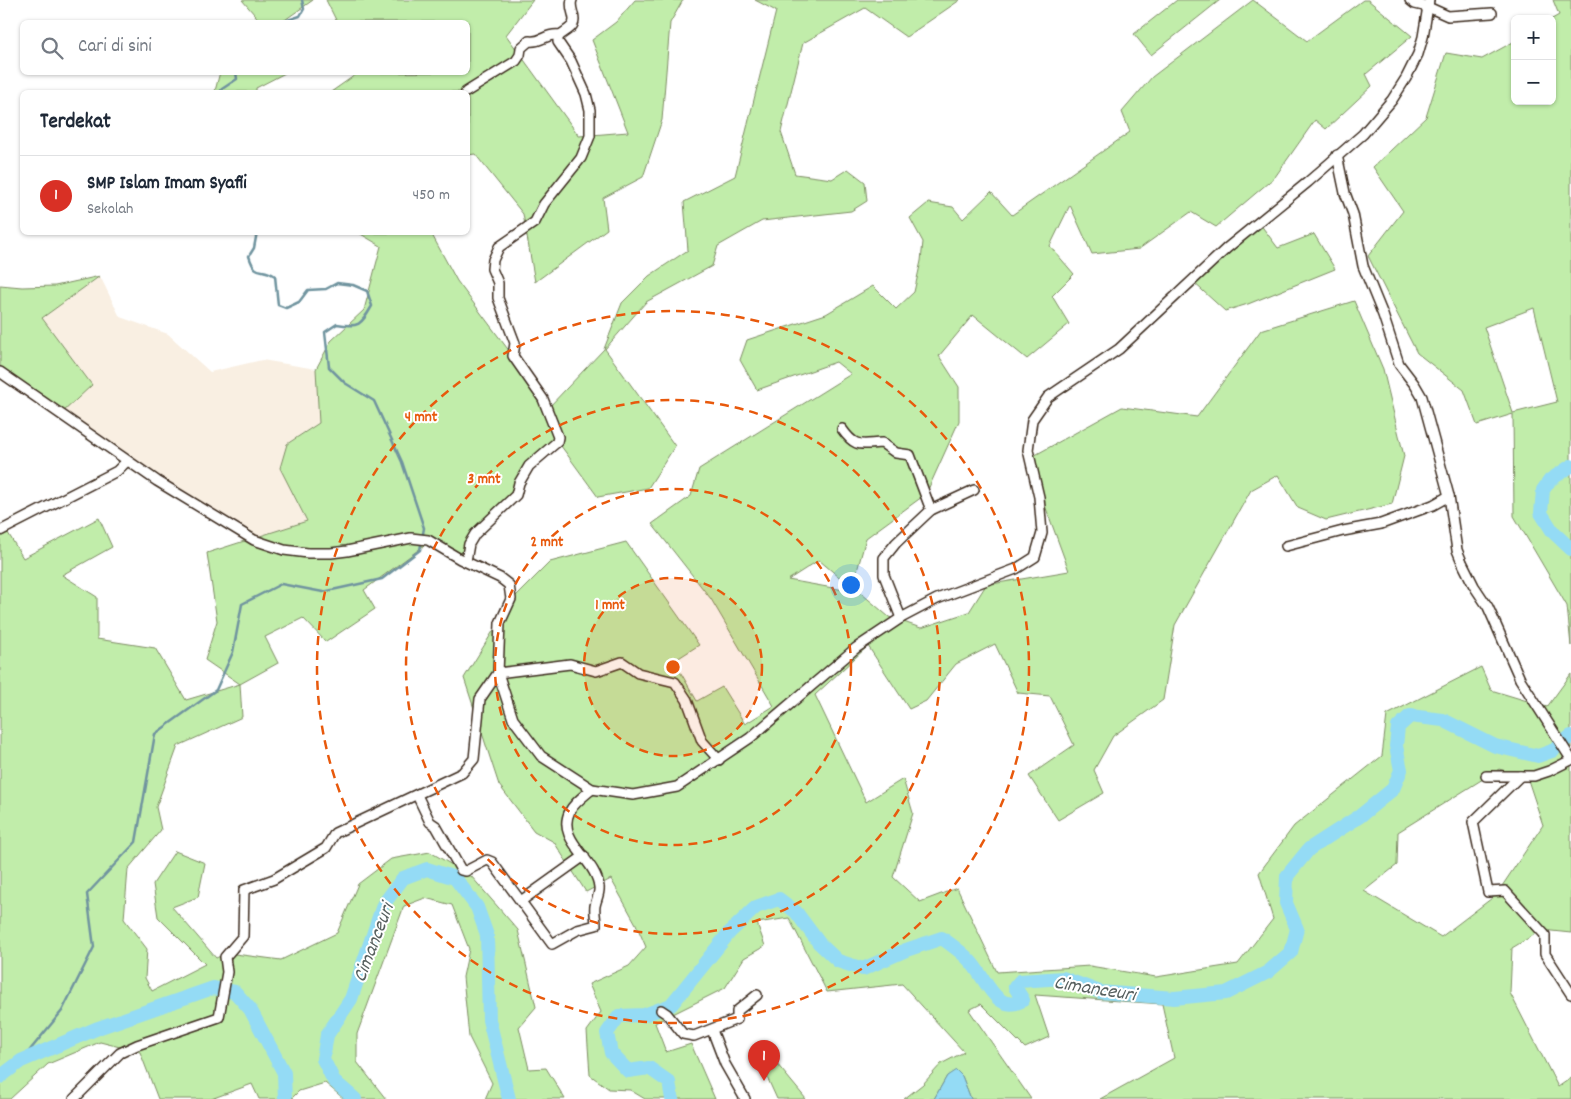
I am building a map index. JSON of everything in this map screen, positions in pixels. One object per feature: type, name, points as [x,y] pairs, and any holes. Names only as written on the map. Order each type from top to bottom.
[{"type":"street","points":[[466,561],[469,544],[475,534],[516,495],[519,483],[529,466],[557,442],[558,437],[543,399],[513,356],[515,343],[498,298],[498,283],[492,269],[493,260],[499,247],[535,222],[544,204],[581,158],[590,136],[590,110],[586,94],[571,61],[558,42],[558,37],[572,26],[574,20],[570,6],[572,0]]},
{"type":"street","points":[[1410,0],[1415,4],[1429,4],[1448,16],[1492,13]]},
{"type":"street","points":[[0,372],[157,481],[254,540],[284,550],[331,553],[347,552],[418,538],[428,540],[460,559],[500,578],[509,585],[511,599],[500,623],[498,673],[514,719],[541,756],[592,789],[633,795],[677,788],[750,738],[856,648],[901,618],[936,599],[1016,568],[1035,557],[1042,533],[1040,497],[1028,450],[1032,420],[1048,398],[1119,349],[1227,248],[1363,134],[1392,100],[1406,78],[1418,54],[1429,4]]},
{"type":"street","points":[[469,90],[516,61],[520,55],[521,48],[529,41],[536,42],[551,34],[560,35]]},
{"type":"street","points":[[1338,155],[1345,193],[1353,214],[1363,266],[1383,315],[1399,364],[1415,384],[1422,397],[1450,496],[1458,550],[1462,562],[1474,586],[1488,607],[1520,679],[1571,759],[1549,771],[1534,776],[1486,776]]},
{"type":"street","points":[[842,430],[850,441],[857,444],[882,443],[896,453],[910,455],[931,510]]},
{"type":"street","points":[[0,531],[117,471],[127,461]]},
{"type":"street","points":[[901,618],[884,575],[884,558],[896,543],[931,510],[974,490]]},
{"type":"street","points":[[1286,546],[1343,531],[1381,524],[1433,505],[1450,496]]},
{"type":"street","points":[[74,1099],[120,1053],[137,1045],[219,1017],[227,972],[225,957],[243,936],[244,890],[274,879],[326,848],[335,833],[462,773],[474,759],[480,700],[498,673],[570,664],[596,671],[622,662],[638,673],[675,682],[687,700],[702,741],[719,760]]},
{"type":"street","points":[[1520,776],[1473,822],[1488,892],[1505,891],[1545,935],[1545,954],[1571,994]]},
{"type":"street","points":[[418,795],[430,822],[436,826],[461,870],[466,871],[487,860],[492,862],[552,944],[577,930],[596,925],[595,909],[600,887],[596,875],[571,839],[566,825],[570,810],[592,789]]},
{"type":"street","points":[[521,901],[584,856]]},
{"type":"street","points":[[661,1010],[667,1014],[683,1034],[694,1036],[738,1019],[737,1011],[757,995]]},
{"type":"street","points":[[712,1030],[725,1064],[745,1099]]},
{"type":"shaded area","points":[[100,276],[120,317],[168,334],[210,372],[262,360],[316,369],[319,423],[287,444],[308,521],[247,540],[62,413],[42,318]]},
{"type":"green space","points":[[242,0],[313,0],[285,20],[259,20]]},
{"type":"green space","points":[[326,0],[533,0],[506,35],[579,136],[628,132],[592,40],[616,22],[635,0],[683,0],[670,23],[662,120],[643,177],[603,198],[607,229],[535,282],[523,214],[475,154],[470,155],[470,90],[334,90],[355,75],[470,75],[470,20],[336,20]]},
{"type":"green space","points":[[755,0],[960,0],[906,37],[865,8],[803,43],[781,132],[795,174],[832,179],[848,169],[865,182],[867,201],[851,211],[762,221],[718,246],[712,266],[646,302],[605,349],[675,446],[648,488],[598,497],[561,446],[527,466],[514,501],[474,538],[468,562],[429,542],[364,590],[375,609],[326,642],[303,618],[265,637],[278,663],[240,684],[205,660],[217,621],[207,553],[307,521],[280,468],[287,444],[319,423],[316,369],[331,341],[364,310],[381,246],[362,235],[432,235],[457,281],[510,352],[548,408],[604,349],[622,303],[649,276],[688,250],[684,202],[735,176],[776,11]]},
{"type":"green space","points":[[1177,0],[1220,0],[1151,55],[1134,34]]},
{"type":"green space","points":[[1253,0],[1307,41],[1363,0],[1368,0],[1412,36],[1366,74],[1372,86],[1326,129],[1315,120],[1275,177],[1216,227],[1191,212],[1139,249],[1092,254],[1070,205],[1050,246],[1074,274],[1052,296],[1069,324],[1027,359],[973,315],[939,356],[959,387],[959,421],[926,494],[866,538],[857,571],[839,577],[819,560],[788,580],[861,593],[889,617],[921,628],[969,612],[986,585],[1069,571],[1028,459],[1122,407],[1197,417],[1261,330],[1354,301],[1383,369],[1404,456],[1392,504],[1326,520],[1298,508],[1278,475],[1251,490],[1175,625],[1163,700],[1113,736],[1094,770],[1104,793],[1058,820],[1029,776],[1074,745],[1050,696],[1018,693],[995,644],[956,664],[926,701],[909,709],[868,646],[815,695],[866,802],[903,779],[913,813],[893,877],[920,902],[957,888],[997,972],[1090,966],[1156,977],[1238,964],[1273,919],[1259,873],[1294,826],[1382,756],[1387,715],[1481,667],[1491,690],[1547,707],[1571,674],[1571,933],[1542,930],[1512,948],[1510,993],[1558,1087],[1571,1078],[1571,1099],[1100,1099],[1174,1058],[1162,1004],[1035,995],[1049,1037],[1025,1048],[981,1004],[969,1010],[1031,1099],[971,1099],[962,1076],[947,1076],[934,1099],[904,1099],[923,1084],[941,1064],[964,1052],[902,984],[827,992],[789,918],[757,923],[765,946],[744,958],[725,988],[655,1023],[666,1052],[691,1044],[715,1099],[645,1099],[630,1090],[609,1089],[590,1075],[587,1031],[601,1012],[589,984],[629,966],[646,947],[636,924],[611,879],[586,892],[554,842],[534,831],[499,785],[464,678],[513,599],[550,562],[626,542],[699,645],[674,661],[697,701],[722,687],[745,724],[774,706],[711,599],[652,524],[691,496],[699,469],[851,374],[836,362],[757,390],[740,360],[747,340],[826,314],[873,286],[896,309],[914,292],[921,261],[923,242],[910,218],[928,203],[953,207],[963,219],[991,192],[1012,215],[1130,132],[1122,112],[1152,77]],"holes":[[[1499,769],[1527,777],[1543,825],[1496,895],[1441,937],[1364,891],[1397,865],[1398,832]]]},
{"type":"green space","points":[[1553,0],[1571,0],[1571,646],[1567,606],[1514,516],[1513,414],[1477,425],[1464,390],[1417,353],[1368,256],[1403,211],[1373,167],[1426,117],[1446,53],[1482,59],[1511,43],[1511,105],[1556,105],[1556,17],[1559,15]],"holes":[[[1534,308],[1557,402],[1513,413],[1484,327]]]},
{"type":"green space","points":[[219,75],[281,75],[256,88],[256,90],[215,90]]},
{"type":"green space","points":[[1260,224],[1278,248],[1314,234],[1335,269],[1248,304],[1225,311],[1192,281]]},
{"type":"green space","points":[[100,276],[42,318],[92,385],[62,413],[0,373],[0,285],[22,287],[55,286]]},
{"type":"green space","points":[[99,518],[112,547],[62,575],[97,597],[97,639],[155,648],[186,700],[240,684],[242,717],[178,746],[156,807],[161,830],[128,869],[124,919],[147,949],[145,978],[152,991],[205,964],[158,917],[153,884],[175,851],[205,863],[198,897],[172,907],[216,958],[227,953],[281,960],[337,933],[358,884],[391,859],[430,852],[471,876],[518,930],[536,1007],[519,1027],[529,1069],[546,1068],[565,1099],[485,1099],[492,1083],[469,1037],[463,977],[469,949],[452,905],[425,898],[404,906],[357,1034],[357,1062],[386,1099],[344,1099],[325,1083],[299,1091],[291,1099],[259,1099],[252,1084],[211,1099],[158,1099],[140,1052],[100,1042],[48,1064],[10,1099],[0,1099],[0,537],[8,533],[23,558]]},
{"type":"green space","points":[[757,1055],[777,1064],[806,1099],[777,1099]]},
{"type":"water","points":[[956,1070],[962,1076],[971,1099],[934,1099],[947,1076]]},
{"type":"waterway","points":[[288,20],[300,16],[304,9],[302,0]]},
{"type":"waterway","points":[[221,90],[237,79],[236,75]]},
{"type":"waterway","points":[[21,1061],[62,1011],[94,947],[87,894],[136,842],[155,734],[216,690],[233,652],[242,604],[281,584],[323,592],[382,579],[420,550],[424,528],[402,462],[374,401],[345,383],[329,367],[325,332],[337,324],[350,326],[359,324],[372,306],[367,291],[353,285],[337,283],[326,289],[308,290],[299,302],[286,308],[278,305],[275,276],[254,267],[249,256],[254,248],[256,235]]},
{"type":"waterway","name":"Cimanceuri","points":[[1571,466],[1550,480],[1543,490],[1541,513],[1553,532],[1571,549]]},
{"type":"waterway","name":"Cimanceuri","points":[[672,1099],[669,1082],[649,1068],[628,1071],[611,1053],[607,1033],[619,1016],[644,1015],[671,1005],[729,933],[756,907],[779,899],[796,912],[819,943],[838,961],[863,969],[906,950],[942,938],[967,958],[992,992],[1005,1003],[1014,1004],[1023,1000],[1015,987],[1020,981],[1063,978],[1100,992],[1174,998],[1226,993],[1268,972],[1291,952],[1297,929],[1286,903],[1287,876],[1309,849],[1360,816],[1393,789],[1401,770],[1396,746],[1398,727],[1410,716],[1443,720],[1495,746],[1538,756],[1552,751],[1571,736]]},
{"type":"waterway","name":"Cimanceuri","points":[[355,1099],[334,1081],[323,1059],[327,1035],[351,999],[383,905],[403,878],[427,869],[455,878],[477,907],[487,935],[489,1020],[509,1099]]},
{"type":"waterway","name":"Cimanceuri","points":[[0,1077],[21,1061],[98,1028],[213,988],[235,992],[250,1009],[284,1073],[285,1099]]},
{"type":"place","name":"SMP Islam Imam Syafii","points":[[764,1081]]}]
